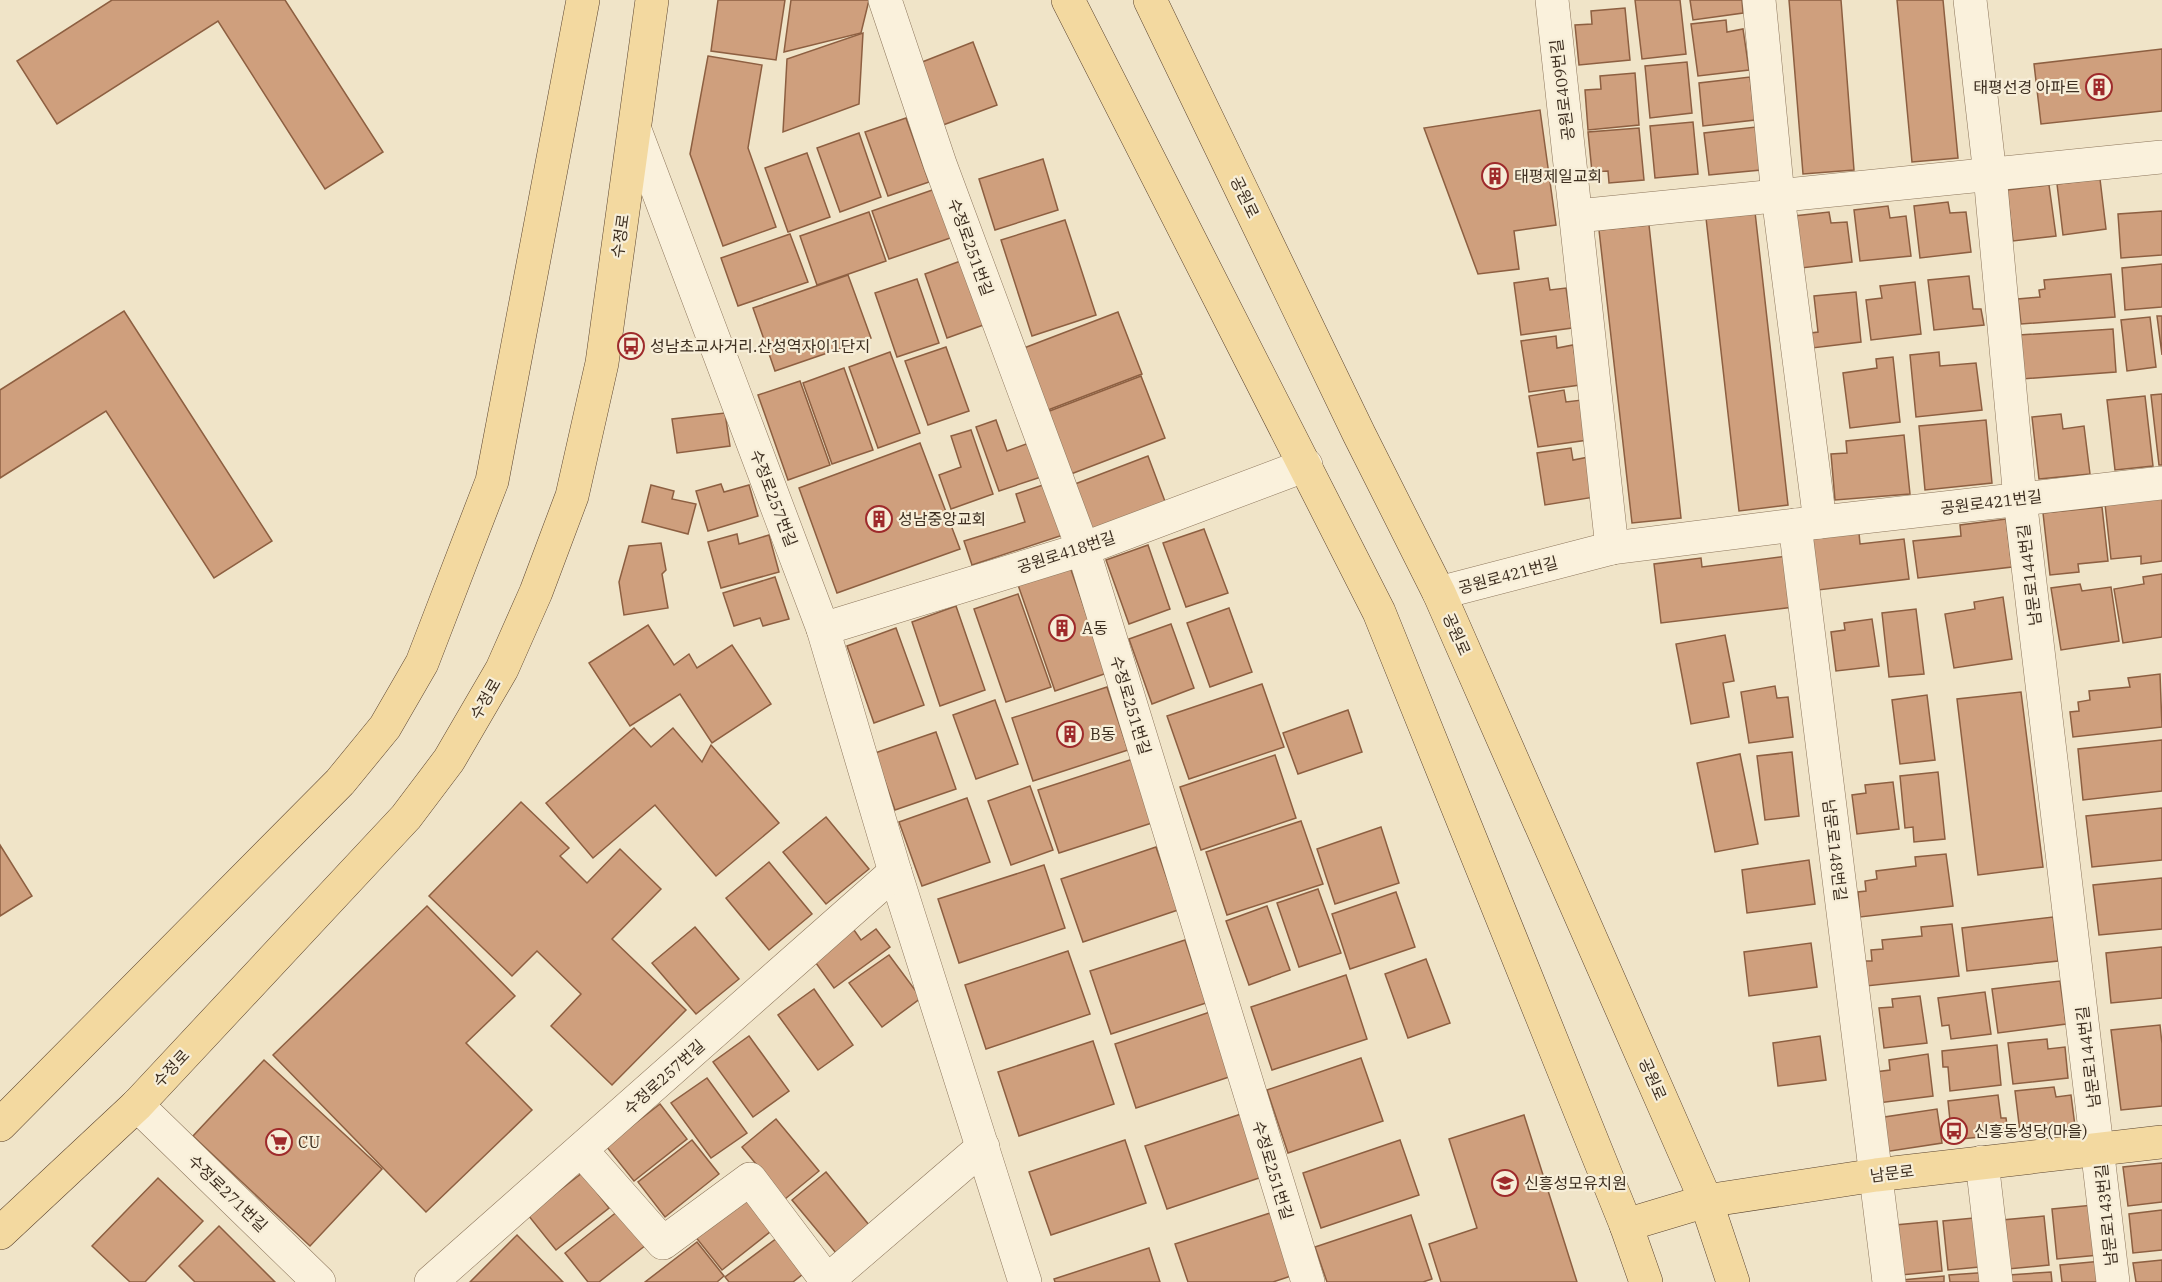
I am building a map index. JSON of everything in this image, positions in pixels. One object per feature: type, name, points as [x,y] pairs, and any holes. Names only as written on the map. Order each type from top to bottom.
[{"type":"main road","points":[[0,1125],[340,782],[385,727],[422,663],[492,481],[583,0]]},
{"type":"main road","name":"수정로","points":[[0,1233],[137,1105],[406,816],[449,760],[502,669],[536,592],[572,496],[602,363],[652,0]]},
{"type":"main road","points":[[1068,0],[1380,612],[1626,1225],[1646,1282]]},
{"type":"main road","name":"공원로","points":[[1150,0],[1359,434],[1439,593],[1706,1201],[1733,1282]]},
{"type":"main road","name":"남문로","points":[[1626,1225],[1706,1201],[1876,1175],[2162,1142]]},
{"type":"street","name":"수정로251번길","points":[[885,0],[940,164],[1083,549],[1308,1282]]},
{"type":"street","name":"공원로409번길","points":[[1552,0],[1577,216]]},
{"type":"street","points":[[1759,0],[1808,523]]},
{"type":"street","name":"남문로144번길","points":[[1970,0],[1990,175],[2020,499],[2098,1148]]},
{"type":"street","name":"수정로257번길","points":[[635,130],[823,629],[895,872],[1025,1282]]},
{"type":"street","points":[[1612,548],[1577,216],[2162,157]]},
{"type":"street","name":"공원로418번길","points":[[823,629],[1083,549],[1306,465]]},
{"type":"street","name":"공원로421번길","points":[[1439,593],[1612,548],[1808,523],[2162,483]]},
{"type":"street","name":"남문로148번길","points":[[1808,523],[1889,1282]]},
{"type":"street","name":"수정로257번길","points":[[431,1282],[895,872]]},
{"type":"street","name":"수정로271번길","points":[[137,1105],[319,1282]]},
{"type":"street","points":[[581,1150],[663,1243],[750,1179],[827,1282],[983,1147]]},
{"type":"street","name":"남문로143번길","points":[[2098,1148],[2114,1282]]},
{"type":"street","points":[[1982,1162],[1996,1282]]},
{"type":"building","points":[[112,0],[285,0],[383,152],[325,189],[218,21],[57,124],[17,61]]},
{"type":"building","points":[[718,0],[785,0],[776,60],[711,51]]},
{"type":"building","points":[[791,0],[869,0],[861,33],[784,52]]},
{"type":"building","points":[[1635,0],[1680,0],[1686,54],[1642,59]]},
{"type":"building","points":[[1690,0],[1742,0],[1743,13],[1693,20]]},
{"type":"building","points":[[1789,0],[1841,0],[1854,170],[1803,174]]},
{"type":"building","points":[[1897,0],[1943,0],[1958,158],[1912,162]]},
{"type":"building","points":[[1625,8],[1630,60],[1579,65],[1575,25],[1592,24],[1591,11]]},
{"type":"building","points":[[1726,20],[1727,32],[1743,29],[1749,70],[1698,76],[1691,24]]},
{"type":"building","points":[[863,33],[859,104],[783,132],[787,59]]},
{"type":"building","points":[[973,42],[997,105],[935,128],[912,66]]},
{"type":"building","name":"태평선경 아파트","points":[[2162,49],[2162,111],[2041,124],[2034,64]]},
{"type":"building","points":[[708,56],[762,65],[748,148],[776,227],[723,246],[690,154]]},
{"type":"building","points":[[1687,62],[1692,113],[1650,118],[1645,66]]},
{"type":"building","points":[[1635,73],[1639,125],[1588,130],[1585,90],[1601,89],[1600,76]]},
{"type":"building","points":[[1750,77],[1755,120],[1703,126],[1699,83]]},
{"type":"building","name":"태평제일교회","points":[[1540,110],[1556,225],[1514,231],[1519,269],[1478,274],[1424,128]]},
{"type":"building","points":[[906,118],[929,182],[888,196],[865,132]]},
{"type":"building","points":[[1693,122],[1698,174],[1655,178],[1650,126]]},
{"type":"building","points":[[1756,127],[1761,170],[1709,175],[1704,133]]},
{"type":"building","points":[[1639,128],[1644,180],[1609,183],[1608,171],[1592,172],[1588,132]]},
{"type":"building","points":[[859,133],[881,197],[840,212],[817,148]]},
{"type":"building","points":[[807,153],[830,217],[788,232],[765,168]]},
{"type":"building","points":[[1043,159],[1058,210],[995,230],[979,179]]},
{"type":"building","points":[[2100,179],[2106,229],[2063,235],[2057,184]]},
{"type":"building","points":[[2049,185],[2056,236],[2013,241],[2007,190]]},
{"type":"building","points":[[941,187],[959,235],[889,259],[872,211]]},
{"type":"building","points":[[1948,202],[1950,213],[1966,212],[1971,252],[1920,258],[1914,206]]},
{"type":"building","points":[[1888,206],[1890,218],[1906,216],[1911,256],[1860,261],[1854,210]]},
{"type":"building","points":[[2162,211],[2162,255],[2121,258],[2118,214]]},
{"type":"building","points":[[869,212],[886,261],[817,285],[800,236]]},
{"type":"building","points":[[1755,212],[1788,505],[1739,511],[1706,218]]},
{"type":"building","points":[[1829,212],[1831,223],[1847,222],[1852,262],[1801,268],[1794,216]]},
{"type":"building","points":[[1065,220],[1096,315],[1032,336],[1001,240]]},
{"type":"building","points":[[1649,225],[1681,518],[1632,523],[1599,230]]},
{"type":"building","points":[[790,234],[808,282],[738,306],[721,258]]},
{"type":"building","points":[[966,259],[989,323],[947,338],[925,274]]},
{"type":"building","points":[[2162,264],[2162,307],[2125,310],[2122,268]]},
{"type":"building","points":[[2111,274],[2115,317],[2021,324],[2018,299],[2040,297],[2039,290],[2045,289],[2044,280]]},
{"type":"building","points":[[848,275],[871,338],[775,371],[753,308]]},
{"type":"building","points":[[1969,276],[1973,309],[1981,309],[1984,325],[1934,330],[1928,280]]},
{"type":"building","points":[[1548,278],[1550,290],[1566,288],[1572,328],[1521,335],[1514,283]]},
{"type":"building","points":[[917,279],[939,343],[897,357],[875,293]]},
{"type":"building","points":[[1915,282],[1921,334],[1871,340],[1866,300],[1882,298],[1880,286]]},
{"type":"building","points":[[1856,292],[1861,342],[1812,348],[1811,333],[1818,332],[1814,296]]},
{"type":"building","points":[[124,311],[272,541],[214,578],[106,411],[0,478],[0,390]]},
{"type":"building","points":[[1118,312],[1142,374],[1048,410],[1024,348]]},
{"type":"building","points":[[2157,316],[2162,316],[2162,355]]},
{"type":"building","points":[[2150,317],[2156,367],[2127,371],[2121,320]]},
{"type":"building","points":[[2113,329],[2116,372],[2022,379],[2019,335]]},
{"type":"building","points":[[1556,336],[1557,348],[1573,345],[1580,385],[1529,392],[1521,341]]},
{"type":"building","points":[[946,347],[969,411],[928,425],[905,361]]},
{"type":"building","points":[[890,352],[920,433],[878,448],[849,367]]},
{"type":"building","points":[[1939,352],[1940,366],[1976,363],[1982,410],[1916,417],[1910,355]]},
{"type":"building","points":[[1893,357],[1900,422],[1850,428],[1843,373],[1877,368],[1876,359]]},
{"type":"building","points":[[844,368],[873,450],[832,464],[803,383]]},
{"type":"building","points":[[1141,376],[1165,438],[1071,474],[1047,412]]},
{"type":"building","points":[[800,381],[830,465],[788,480],[758,395]]},
{"type":"building","points":[[1564,390],[1566,402],[1582,400],[1588,440],[1538,447],[1529,396]]},
{"type":"building","points":[[2162,394],[2162,465],[2159,465],[2151,395]]},
{"type":"building","points":[[2145,396],[2153,466],[2115,470],[2107,400]]},
{"type":"building","points":[[725,413],[730,446],[677,453],[672,419]]},
{"type":"building","points":[[2061,414],[2063,429],[2084,426],[2090,474],[2039,479],[2032,417]]},
{"type":"building","points":[[996,420],[1007,451],[1029,443],[1041,477],[999,491],[976,427]]},
{"type":"building","points":[[1986,420],[1992,483],[1925,490],[1919,426]]},
{"type":"building","points":[[971,430],[993,494],[951,509],[939,475],[961,467],[951,436]]},
{"type":"building","points":[[1904,435],[1910,494],[1835,500],[1831,454],[1847,453],[1846,441]]},
{"type":"building","name":"성남중앙교회","points":[[920,443],[960,549],[837,593],[799,488]]},
{"type":"building","points":[[1571,448],[1573,460],[1589,457],[1595,497],[1545,505],[1537,453]]},
{"type":"building","points":[[1148,456],[1166,504],[1093,532],[1075,484]]},
{"type":"building","points":[[721,484],[724,492],[749,485],[758,516],[708,531],[696,491]]},
{"type":"building","points":[[1046,484],[1063,535],[972,565],[964,541],[1025,522],[1016,494]]},
{"type":"building","points":[[651,485],[674,491],[672,499],[696,504],[688,534],[642,522]]},
{"type":"building","points":[[2162,498],[2162,561],[2141,564],[2141,556],[2111,559],[2105,504]]},
{"type":"building","points":[[2102,507],[2108,561],[2078,564],[2079,572],[2050,575],[2043,513]]},
{"type":"building","points":[[2006,519],[2012,567],[1918,578],[1913,541],[1961,536],[1960,525]]},
{"type":"building","points":[[1204,529],[1228,593],[1186,607],[1163,543]]},
{"type":"building","points":[[1859,533],[1860,544],[1904,539],[1909,579],[1818,590],[1812,538]]},
{"type":"building","points":[[737,534],[739,544],[769,535],[779,572],[721,588],[708,542]]},
{"type":"building","points":[[661,543],[666,570],[662,574],[668,608],[624,615],[619,582],[629,546]]},
{"type":"building","points":[[1148,545],[1170,609],[1129,624],[1106,560]]},
{"type":"building","points":[[1788,556],[1794,607],[1661,623],[1654,564],[1701,558],[1702,567]]},
{"type":"building","name":"A동","points":[[1069,564],[1107,673],[1055,691],[1017,582]]},
{"type":"building","points":[[2162,574],[2162,637],[2123,643],[2114,589],[2144,584],[2143,577]]},
{"type":"building","points":[[775,577],[789,619],[763,626],[760,618],[734,626],[723,593]]},
{"type":"building","points":[[2080,584],[2082,591],[2111,587],[2119,641],[2061,650],[2051,588]]},
{"type":"building","points":[[1018,594],[1051,687],[1006,702],[974,609]]},
{"type":"building","points":[[2003,597],[2012,659],[1954,668],[1945,614],[1975,609],[1974,602]]},
{"type":"building","points":[[956,606],[985,690],[940,706],[912,622]]},
{"type":"building","points":[[1229,608],[1252,672],[1210,687],[1187,623]]},
{"type":"building","points":[[1916,609],[1924,674],[1889,677],[1882,613]]},
{"type":"building","points":[[1872,619],[1879,666],[1836,671],[1831,632],[1845,630],[1844,623]]},
{"type":"building","points":[[1171,624],[1194,688],[1152,704],[1129,639]]},
{"type":"building","points":[[648,625],[674,665],[689,654],[697,668],[732,645],[771,704],[712,743],[680,694],[630,726],[589,663]]},
{"type":"building","points":[[896,628],[924,705],[874,723],[847,646]]},
{"type":"building","points":[[1725,635],[1734,681],[1723,683],[1729,717],[1691,724],[1676,644]]},
{"type":"building","points":[[2160,674],[2162,727],[2073,737],[2070,712],[2079,711],[2078,702],[2090,700],[2089,691],[2130,687],[2128,678]]},
{"type":"building","points":[[1262,684],[1284,747],[1189,779],[1167,716]]},
{"type":"building","points":[[1775,686],[1777,698],[1788,697],[1793,737],[1749,743],[1741,692]]},
{"type":"building","name":"B동","points":[[1107,687],[1128,750],[1033,781],[1012,718]]},
{"type":"building","points":[[2021,692],[2043,867],[1978,875],[1957,699]]},
{"type":"building","points":[[1927,695],[1935,760],[1900,764],[1892,700]]},
{"type":"building","points":[[995,700],[1018,764],[976,779],[953,715]]},
{"type":"building","points":[[1348,710],[1362,752],[1298,774],[1283,733]]},
{"type":"building","points":[[634,728],[651,747],[673,728],[702,762],[711,745],[779,823],[716,876],[655,805],[593,858],[546,803]]},
{"type":"building","points":[[936,732],[956,789],[895,810],[875,753]]},
{"type":"building","points":[[2162,740],[2162,791],[2083,800],[2078,749]]},
{"type":"building","points":[[1792,752],[1799,816],[1765,820],[1757,756]]},
{"type":"building","points":[[1740,754],[1758,844],[1715,852],[1697,763]]},
{"type":"building","points":[[1275,755],[1296,818],[1201,850],[1180,787]]},
{"type":"building","points":[[1133,759],[1155,822],[1059,853],[1038,790]]},
{"type":"building","points":[[1938,772],[1945,839],[1914,842],[1913,827],[1905,828],[1900,776]]},
{"type":"building","points":[[1893,782],[1899,829],[1857,834],[1852,795],[1866,793],[1865,785]]},
{"type":"building","points":[[1030,786],[1053,850],[1011,865],[988,801]]},
{"type":"building","points":[[967,798],[990,862],[922,886],[899,822]]},
{"type":"building","points":[[521,802],[569,848],[560,856],[587,883],[620,849],[661,889],[612,939],[686,1010],[612,1085],[551,1026],[581,994],[537,951],[512,976],[429,896]]},
{"type":"building","points":[[2162,808],[2162,860],[2092,867],[2086,816]]},
{"type":"building","points":[[826,817],[869,869],[826,904],[783,852]]},
{"type":"building","points":[[1301,821],[1323,884],[1227,915],[1206,852]]},
{"type":"building","points":[[1381,827],[1399,883],[1335,904],[1317,849]]},
{"type":"building","points":[[0,845],[32,896],[0,916]]},
{"type":"building","points":[[1156,847],[1178,910],[1083,942],[1061,879]]},
{"type":"building","points":[[1946,854],[1953,906],[1860,917],[1858,892],[1866,891],[1865,881],[1877,879],[1876,871],[1916,866],[1915,857]]},
{"type":"building","points":[[1809,860],[1815,904],[1747,913],[1742,870]]},
{"type":"building","points":[[769,862],[812,914],[769,950],[726,898]]},
{"type":"building","points":[[1044,865],[1065,928],[959,963],[938,899]]},
{"type":"building","points":[[2162,878],[2162,929],[2099,935],[2093,885]]},
{"type":"building","points":[[1318,889],[1341,953],[1299,967],[1277,903]]},
{"type":"building","points":[[1396,892],[1415,947],[1350,969],[1332,914]]},
{"type":"building","points":[[427,906],[515,996],[466,1043],[532,1110],[426,1212],[273,1055]]},
{"type":"building","points":[[1267,906],[1290,970],[1249,985],[1226,921]]},
{"type":"building","points":[[2053,917],[2058,961],[1967,971],[1962,928]]},
{"type":"building","points":[[1952,924],[1959,976],[1866,986],[1863,961],[1872,961],[1871,950],[1883,949],[1882,940],[1922,936],[1921,927]]},
{"type":"building","points":[[695,927],[739,979],[696,1014],[652,963]]},
{"type":"building","points":[[876,929],[890,947],[834,988],[813,959],[854,930],[861,940]]},
{"type":"building","points":[[1185,940],[1206,1003],[1111,1034],[1090,971]]},
{"type":"building","points":[[1811,943],[1817,987],[1749,996],[1744,952]]},
{"type":"building","points":[[2162,947],[2162,998],[2111,1003],[2106,953]]},
{"type":"building","points":[[1068,951],[1090,1014],[986,1049],[965,985]]},
{"type":"building","points":[[889,955],[921,998],[882,1027],[849,983]]},
{"type":"building","points":[[1426,959],[1450,1023],[1408,1038],[1385,974]]},
{"type":"building","points":[[1346,975],[1367,1039],[1272,1070],[1251,1007]]},
{"type":"building","points":[[2060,981],[2066,1024],[1998,1033],[1992,989]]},
{"type":"building","points":[[814,989],[853,1045],[818,1070],[778,1015]]},
{"type":"building","points":[[1985,992],[1991,1034],[1951,1039],[1949,1025],[1942,1026],[1938,998]]},
{"type":"building","points":[[1920,996],[1927,1043],[1884,1048],[1879,1008],[1893,1007],[1892,999]]},
{"type":"building","points":[[1210,1012],[1232,1076],[1136,1108],[1115,1044]]},
{"type":"building","points":[[2160,1025],[2162,1106],[2121,1110],[2111,1030]]},
{"type":"building","points":[[749,1036],[789,1091],[753,1117],[713,1062]]},
{"type":"building","points":[[1820,1036],[1826,1080],[1778,1086],[1773,1043]]},
{"type":"building","points":[[2047,1039],[2048,1049],[2065,1047],[2068,1078],[2013,1084],[2008,1043]]},
{"type":"building","points":[[1093,1041],[1114,1104],[1019,1136],[998,1072]]},
{"type":"building","points":[[1997,1045],[2001,1085],[1950,1091],[1948,1067],[1943,1067],[1942,1051]]},
{"type":"building","points":[[1928,1054],[1933,1096],[1878,1103],[1875,1072],[1890,1070],[1889,1060]]},
{"type":"building","points":[[1361,1058],[1383,1121],[1288,1153],[1267,1090]]},
{"type":"building","points":[[264,1060],[382,1169],[310,1246],[193,1136]]},
{"type":"building","points":[[707,1078],[747,1133],[711,1158],[671,1103]]},
{"type":"building","points":[[2054,1087],[2056,1097],[2071,1095],[2075,1126],[2020,1132],[2015,1091]]},
{"type":"building","points":[[1998,1095],[2001,1118],[2006,1118],[2008,1134],[1952,1140],[1948,1101]]},
{"type":"building","points":[[660,1104],[687,1139],[634,1181],[606,1146]]},
{"type":"building","points":[[1937,1109],[1942,1143],[1884,1152],[1878,1118]]},
{"type":"building","points":[[1241,1114],[1262,1177],[1167,1209],[1145,1146]]},
{"type":"building","name":"신흥성모유치원","points":[[1524,1115],[1577,1282],[1441,1282],[1429,1244],[1477,1228],[1449,1139]]},
{"type":"building","points":[[776,1119],[819,1171],[785,1199],[742,1147]]},
{"type":"building","points":[[692,1140],[719,1174],[665,1217],[638,1182]]},
{"type":"building","points":[[1125,1140],[1146,1203],[1051,1235],[1029,1172]]},
{"type":"building","points":[[1400,1140],[1419,1195],[1321,1228],[1303,1173]]},
{"type":"building","points":[[2162,1163],[2162,1202],[2128,1206],[2123,1167]]},
{"type":"building","points":[[826,1172],[869,1225],[836,1253],[792,1200]]},
{"type":"building","points":[[582,1173],[609,1208],[556,1250],[528,1215]]},
{"type":"building","points":[[158,1178],[203,1221],[145,1282],[130,1282],[92,1246]]},
{"type":"building","points":[[748,1193],[775,1228],[722,1270],[694,1235]]},
{"type":"building","points":[[2094,1205],[2099,1255],[2057,1259],[2052,1209]]},
{"type":"building","points":[[2162,1210],[2162,1250],[2133,1253],[2129,1214]]},
{"type":"building","points":[[618,1211],[646,1245],[599,1282],[588,1282],[565,1253]]},
{"type":"building","points":[[1270,1213],[1291,1276],[1273,1282],[1188,1282],[1175,1244]]},
{"type":"building","points":[[1411,1215],[1432,1279],[1423,1282],[1327,1282],[1315,1247]]},
{"type":"building","points":[[2044,1216],[2049,1265],[2008,1269],[2002,1220]]},
{"type":"building","points":[[1984,1217],[1990,1266],[1948,1270],[1943,1221]]},
{"type":"building","points":[[1937,1221],[1942,1271],[1901,1275],[1895,1225]]},
{"type":"building","points":[[219,1226],[275,1282],[195,1282],[179,1266]]},
{"type":"building","points":[[517,1235],[563,1282],[470,1282]]},
{"type":"building","points":[[781,1235],[808,1270],[793,1282],[729,1282],[725,1277]]},
{"type":"building","points":[[697,1242],[724,1276],[717,1282],[645,1282]]},
{"type":"building","points":[[1149,1248],[1160,1282],[1055,1282],[1054,1279]]},
{"type":"building","points":[[2162,1260],[2162,1282],[2136,1282],[2133,1263]]},
{"type":"building","points":[[2102,1261],[2104,1282],[2062,1282],[2060,1265]]},
{"type":"building","points":[[1991,1272],[1992,1282],[1950,1282],[1949,1275]]},
{"type":"building","points":[[2051,1272],[2052,1282],[2010,1282],[2009,1275]]},
{"type":"building","points":[[1944,1276],[1944,1282],[1902,1282],[1902,1280]]},
{"type":"place","name":"태평선경 아파트","points":[[2099,87]]},
{"type":"place","name":"태평제일교회","points":[[1495,176]]},
{"type":"place","name":"성남초교사거리.산성역자이1단지","points":[[631,346]]},
{"type":"place","name":"성남중앙교회","points":[[879,519]]},
{"type":"place","name":"A동","points":[[1062,628]]},
{"type":"place","name":"B동","points":[[1070,734]]},
{"type":"place","name":"신흥동성당(마을)","points":[[1954,1131]]},
{"type":"place","name":"CU","points":[[279,1142]]},
{"type":"place","name":"신흥성모유치원","points":[[1505,1183]]}]
